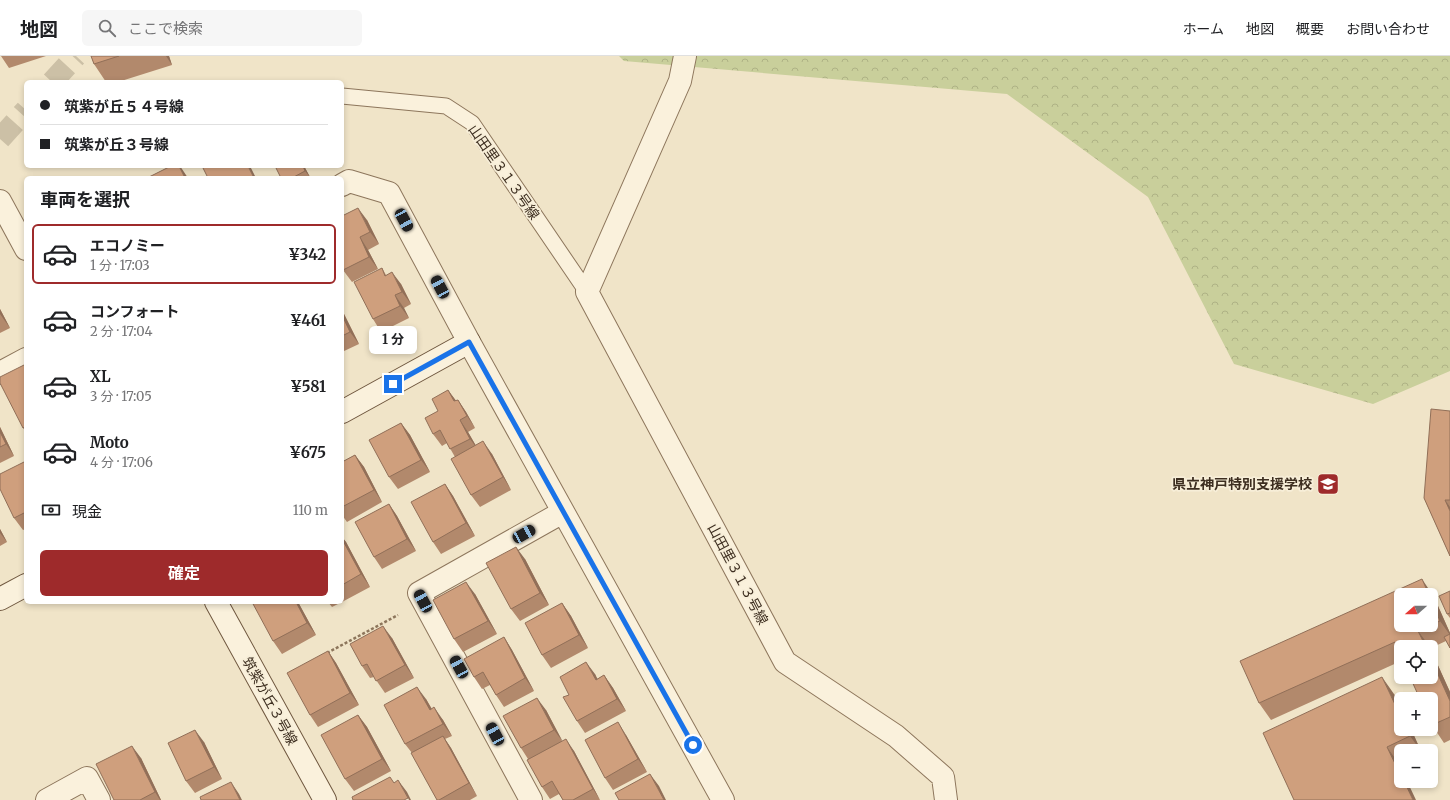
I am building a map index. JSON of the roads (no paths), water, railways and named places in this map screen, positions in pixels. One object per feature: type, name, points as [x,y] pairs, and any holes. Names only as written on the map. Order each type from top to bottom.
[{"type":"street","points":[[587,292],[680,81],[685,56]]},
{"type":"street","points":[[344,184],[349,181],[390,193],[469,342],[723,800]]},
{"type":"street","points":[[0,201],[24,245]]},
{"type":"street","name":"山田里３１３号線","points":[[587,292],[785,662],[896,736],[943,777],[946,800]]},
{"type":"street","points":[[344,411],[469,342]]},
{"type":"street","points":[[0,373],[24,360]]},
{"type":"street","points":[[531,800],[418,593],[563,512]]},
{"type":"street","points":[[0,599],[24,586]]},
{"type":"street","name":"筑紫が丘３号線","points":[[217,604],[324,800]]},
{"type":"street","points":[[47,800],[87,778],[99,800]]},
{"type":"lane","name":"山田里３１３号線","points":[[344,96],[446,106],[472,123],[587,292]]},
{"type":"tunnel","points":[[54,80],[76,56]]},
{"type":"tunnel","points":[[0,139],[24,112]]},
{"type":"place","name":"県立神戸特別支援学校","points":[[1328,484]]}]
